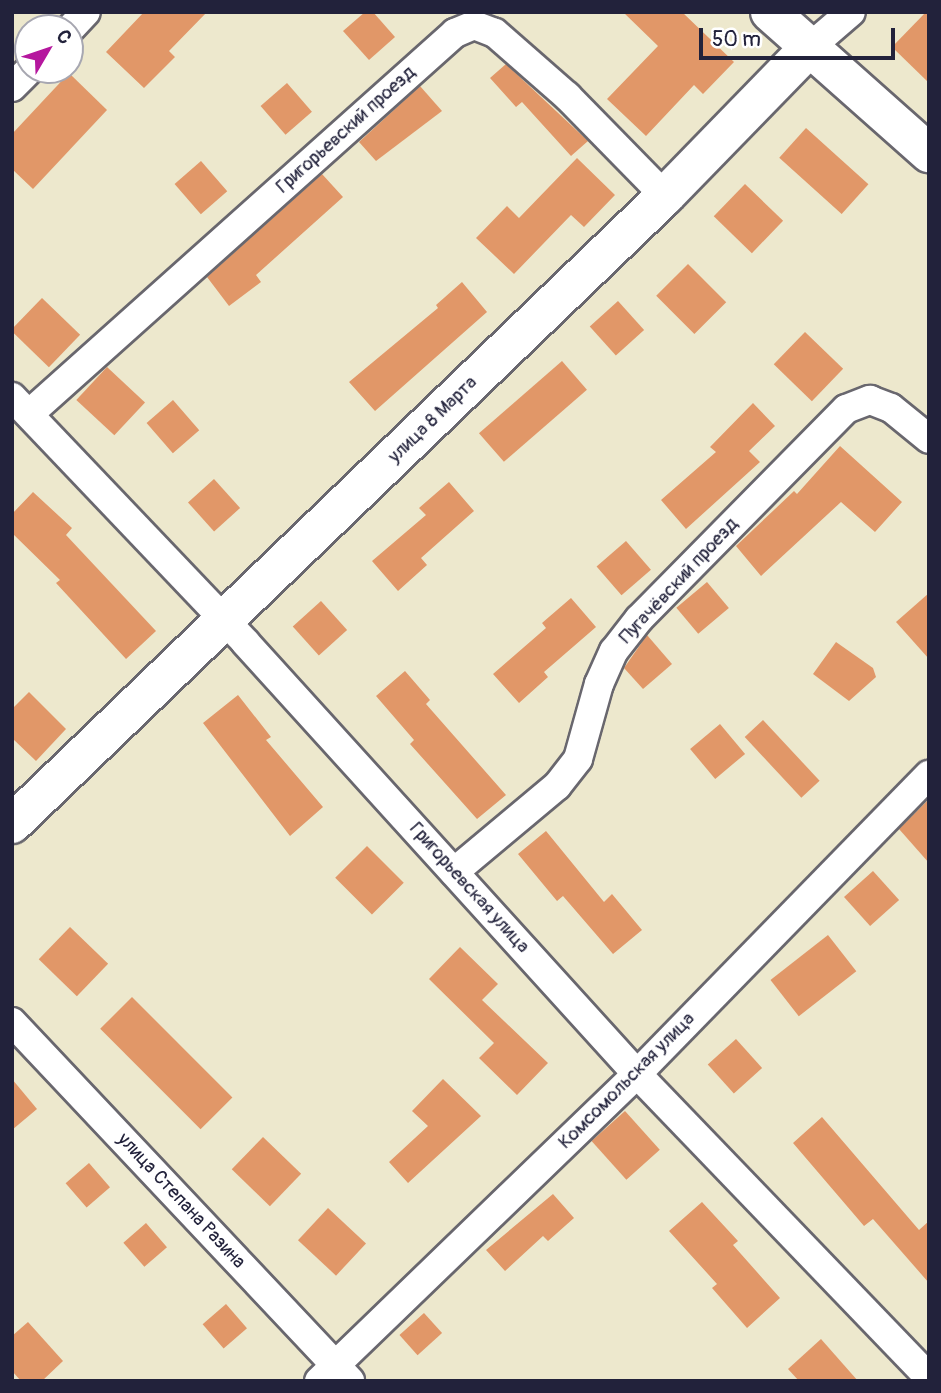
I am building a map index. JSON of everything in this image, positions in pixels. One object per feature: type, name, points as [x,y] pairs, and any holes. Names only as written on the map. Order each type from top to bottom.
[{"type":"main road","points":[[770,12],[929,153]]},
{"type":"main road","name":"улица 8 Марта","points":[[12,824],[665,196],[809,48]]},
{"type":"street","name":"улица 8 Марта","points":[[809,48],[850,12]]},
{"type":"street","name":"Григорьевский проезд","points":[[20,405],[455,33],[474,25],[495,33],[567,96],[665,196]]},
{"type":"street","name":"Пугачёвский проезд","points":[[454,872],[557,786],[578,759],[599,684],[614,650],[639,619],[846,409],[870,400],[891,408],[929,439]]},
{"type":"street","name":"Григорьевская улица","points":[[20,405],[225,621],[637,1074],[929,1377]]},
{"type":"street","name":"Комсомольская улица","points":[[335,1376],[637,1074],[929,775]]},
{"type":"street","name":"улица Степана Разина","points":[[12,1022],[335,1376]]},
{"type":"building","points":[[144,12],[207,12],[169,51],[175,57],[144,88],[106,52]]},
{"type":"building","points":[[365,12],[373,12],[395,37],[369,60],[343,31]]},
{"type":"building","points":[[623,12],[682,12],[734,62],[703,94],[694,85],[646,136],[607,99],[658,46]]},
{"type":"building","points":[[929,12],[929,83],[892,47]]},
{"type":"building","points":[[506,64],[588,141],[571,156],[522,102],[516,107],[490,78]]},
{"type":"building","points":[[287,83],[312,112],[286,135],[261,106]]},
{"type":"building","points":[[59,84],[80,84],[107,110],[33,189],[12,169],[12,134]]},
{"type":"building","points":[[420,86],[442,111],[376,161],[359,142]]},
{"type":"building","points":[[806,128],[868,184],[842,214],[779,158]]},
{"type":"building","points":[[577,158],[615,195],[584,227],[571,215],[514,274],[476,238],[507,206],[519,218]]},
{"type":"building","points":[[201,161],[227,191],[201,214],[175,184]]},
{"type":"building","points":[[322,174],[343,197],[256,275],[261,282],[229,306],[207,277]]},
{"type":"building","points":[[745,184],[783,221],[752,253],[714,216]]},
{"type":"building","points":[[688,264],[726,302],[694,334],[656,296]]},
{"type":"building","points":[[462,282],[487,312],[375,411],[349,382],[438,308],[436,305]]},
{"type":"building","points":[[42,298],[80,335],[49,367],[12,332]]},
{"type":"building","points":[[618,301],[644,330],[616,355],[590,326]]},
{"type":"building","points":[[805,332],[843,369],[812,401],[774,364]]},
{"type":"building","points":[[562,361],[587,390],[504,462],[479,433]]},
{"type":"building","points":[[107,367],[145,402],[114,435],[76,400]]},
{"type":"building","points":[[173,400],[199,430],[173,453],[147,423]]},
{"type":"building","points":[[753,403],[775,426],[749,451],[760,462],[686,529],[661,500],[716,452],[710,447]]},
{"type":"building","points":[[840,446],[902,502],[875,532],[841,502],[761,576],[736,546],[794,491],[797,494]]},
{"type":"building","points":[[214,479],[240,508],[214,531],[188,502]]},
{"type":"building","points":[[449,482],[474,511],[421,558],[427,565],[398,591],[372,561],[426,515],[419,508]]},
{"type":"building","points":[[33,492],[72,528],[66,535],[156,631],[126,659],[56,583],[60,580],[12,533],[12,514]]},
{"type":"building","points":[[626,541],[651,570],[621,595],[597,567]]},
{"type":"building","points":[[707,582],[729,608],[698,634],[676,608]]},
{"type":"building","points":[[929,593],[929,659],[896,622]]},
{"type":"building","points":[[571,598],[596,627],[544,672],[548,677],[519,703],[493,674],[546,628],[542,623]]},
{"type":"building","points":[[321,601],[347,630],[319,655],[293,626]]},
{"type":"building","points":[[647,635],[672,664],[643,689],[624,668]]},
{"type":"building","points":[[836,642],[873,668],[876,677],[849,701],[813,674]]},
{"type":"building","points":[[405,671],[430,700],[426,704],[506,795],[477,819],[410,744],[414,740],[376,696]]},
{"type":"building","points":[[29,692],[66,729],[36,761],[12,738],[12,709]]},
{"type":"building","points":[[238,695],[271,737],[266,740],[323,807],[290,836],[203,723]]},
{"type":"building","points":[[763,720],[820,781],[801,798],[745,737]]},
{"type":"building","points":[[720,724],[745,754],[715,779],[690,749]]},
{"type":"building","points":[[929,799],[929,863],[899,829]]},
{"type":"building","points":[[546,831],[604,902],[612,894],[642,930],[613,954],[563,896],[557,901],[518,854]]},
{"type":"building","points":[[367,846],[404,883],[372,915],[335,878]]},
{"type":"building","points":[[873,871],[899,900],[870,926],[844,897]]},
{"type":"building","points":[[70,927],[108,964],[77,996],[39,959]]},
{"type":"building","points":[[828,935],[856,971],[799,1016],[770,980]]},
{"type":"building","points":[[460,947],[498,984],[482,1000],[548,1063],[517,1095],[479,1058],[494,1043],[429,979]]},
{"type":"building","points":[[132,997],[232,1097],[201,1129],[100,1029]]},
{"type":"building","points":[[736,1039],[762,1068],[734,1093],[708,1064]]},
{"type":"building","points":[[12,1079],[37,1109],[12,1130]]},
{"type":"building","points":[[443,1079],[481,1116],[408,1183],[389,1162],[428,1126],[412,1111]]},
{"type":"building","points":[[625,1111],[660,1150],[626,1180],[592,1141]]},
{"type":"building","points":[[822,1117],[919,1230],[929,1221],[929,1283],[873,1219],[864,1226],[793,1143]]},
{"type":"building","points":[[263,1137],[301,1174],[270,1206],[232,1169]]},
{"type":"building","points":[[89,1163],[110,1187],[87,1207],[66,1183]]},
{"type":"building","points":[[553,1194],[574,1218],[548,1241],[543,1236],[505,1271],[486,1250]]},
{"type":"building","points":[[702,1202],[738,1241],[733,1245],[780,1298],[747,1328],[712,1288],[717,1284],[669,1231]]},
{"type":"building","points":[[328,1208],[366,1243],[336,1276],[298,1240]]},
{"type":"building","points":[[146,1223],[167,1247],[144,1267],[123,1243]]},
{"type":"building","points":[[226,1304],[247,1328],[224,1348],[203,1324]]},
{"type":"building","points":[[424,1313],[442,1333],[418,1355],[399,1335]]},
{"type":"building","points":[[28,1322],[63,1361],[42,1381],[21,1381],[12,1371],[12,1336]]},
{"type":"building","points":[[821,1339],[858,1381],[799,1381],[788,1369]]}]
